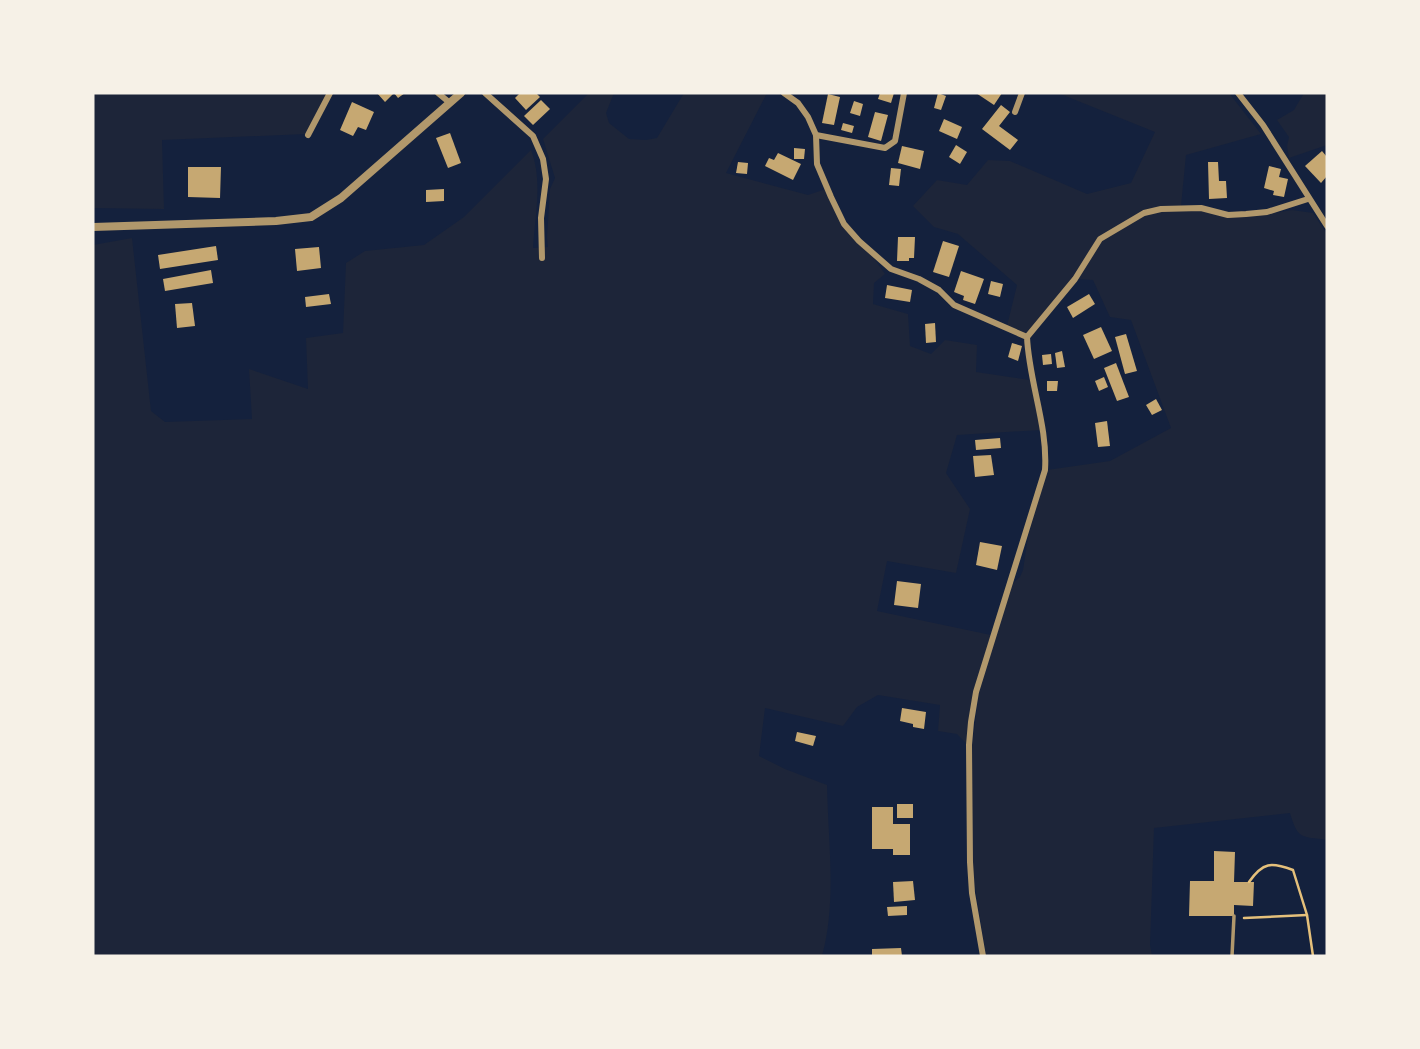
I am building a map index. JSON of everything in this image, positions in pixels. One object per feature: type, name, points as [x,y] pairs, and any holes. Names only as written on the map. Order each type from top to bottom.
[{"type":"street","points":[[308,135],[330,93]]},
{"type":"street","points":[[438,93],[450,103]]},
{"type":"street","points":[[93,227],[276,221],[311,217],[341,198],[461,93]]},
{"type":"street","points":[[485,93],[533,136],[543,159],[545,178],[541,218],[542,258]]},
{"type":"street","points":[[784,93],[798,103],[808,117],[816,135],[817,164],[844,224],[859,241],[891,269],[929,284],[954,305],[1027,337]]},
{"type":"street","points":[[816,135],[884,148],[895,141],[904,93]]},
{"type":"street","points":[[1015,112],[1021,93]]},
{"type":"street","points":[[1238,93],[1263,125],[1327,226]]},
{"type":"street","points":[[984,956],[972,893],[968,745],[976,692],[1045,470],[1046,448],[1031,380],[1027,337],[1075,279],[1100,239],[1144,213],[1161,209],[1201,208],[1228,215],[1246,214],[1267,212],[1308,199]]},
{"type":"lane","points":[[1232,956],[1233,918]]},
{"type":"path","points":[[1249,882],[1259,869],[1276,863],[1293,870],[1307,915],[1313,956]]},
{"type":"path","points":[[1233,918],[1307,915]]},
{"type":"shaded area","points":[[93,93],[328,93],[306,134],[162,140],[164,209],[93,208]]},
{"type":"shaded area","points":[[589,93],[614,93],[606,113],[609,123],[629,139],[646,140],[657,138],[684,93],[767,93],[726,173],[808,195],[826,189],[843,225],[871,254],[885,274],[874,283],[873,304],[908,314],[910,346],[931,354],[945,340],[977,345],[976,372],[1030,380],[1041,430],[957,435],[946,473],[970,509],[956,573],[887,561],[877,611],[991,635],[973,692],[967,744],[957,734],[938,731],[940,705],[878,695],[857,707],[843,726],[765,708],[759,756],[827,785],[830,893],[827,935],[822,956],[93,956],[93,245],[132,238],[151,411],[165,422],[252,419],[249,369],[308,389],[306,338],[343,333],[346,263],[365,251],[424,245],[464,217],[531,150],[537,174],[533,248],[548,247],[550,189],[555,178],[543,139]]},
{"type":"shaded area","points":[[1058,93],[1229,93],[1261,134],[1186,155],[1181,206],[1161,207],[1099,238],[1074,278],[1026,335],[1007,326],[1017,285],[958,234],[934,227],[913,206],[937,180],[967,185],[988,160],[1010,161],[1087,194],[1131,183],[1155,132]]},
{"type":"shaded area","points":[[1304,93],[1327,93],[1327,145],[1289,158],[1289,137],[1277,120],[1294,110]]},
{"type":"shaded area","points":[[1201,210],[1268,214],[1292,210],[1313,213],[1327,234],[1327,840],[1302,835],[1290,813],[1154,828],[1150,945],[1152,956],[986,956],[973,873],[972,746],[979,693],[1012,584],[1023,570],[1028,537],[1047,470],[1110,461],[1171,428],[1131,320],[1110,317],[1093,280],[1077,279],[1101,240],[1145,215],[1162,211]]},
{"type":"building","points":[[377,93],[394,93],[385,102]]},
{"type":"building","points":[[520,93],[536,93],[540,97],[526,110],[515,98]]},
{"type":"building","points":[[880,93],[894,93],[891,103],[878,99]]},
{"type":"building","points":[[938,93],[946,96],[941,110],[934,108]]},
{"type":"building","points":[[976,93],[1002,93],[994,105]]},
{"type":"building","points":[[828,94],[840,97],[834,125],[822,123]]},
{"type":"building","points":[[541,100],[550,109],[533,125],[524,116]]},
{"type":"building","points":[[854,101],[863,104],[860,116],[850,113]]},
{"type":"building","points":[[352,102],[374,112],[366,130],[358,127],[353,136],[340,130]]},
{"type":"building","points":[[1001,105],[1010,112],[999,126],[1018,140],[1010,150],[982,129]]},
{"type":"building","points":[[875,112],[888,115],[881,141],[868,137]]},
{"type":"building","points":[[944,119],[962,127],[957,139],[939,131]]},
{"type":"building","points":[[843,123],[854,126],[852,133],[841,130]]},
{"type":"building","points":[[450,133],[461,163],[448,168],[436,138]]},
{"type":"building","points":[[956,145],[967,152],[960,164],[949,157]]},
{"type":"building","points":[[902,146],[924,151],[920,169],[898,163]]},
{"type":"building","points":[[794,148],[805,149],[804,159],[794,159]]},
{"type":"building","points":[[1322,151],[1327,157],[1327,176],[1321,183],[1305,166]]},
{"type":"building","points":[[778,153],[801,164],[793,180],[765,166],[769,158],[774,160]]},
{"type":"building","points":[[738,162],[748,163],[747,174],[736,173]]},
{"type":"building","points":[[1208,162],[1218,162],[1219,181],[1226,181],[1227,198],[1209,199]]},
{"type":"building","points":[[1269,166],[1281,169],[1279,177],[1288,179],[1284,197],[1273,195],[1274,191],[1264,188]]},
{"type":"building","points":[[188,167],[221,167],[220,198],[188,197]]},
{"type":"building","points":[[891,168],[901,169],[899,186],[889,185]]},
{"type":"building","points":[[444,189],[444,201],[426,202],[426,190]]},
{"type":"building","points":[[898,237],[915,237],[914,258],[909,258],[909,261],[897,261]]},
{"type":"building","points":[[943,241],[959,246],[949,277],[933,272]]},
{"type":"building","points":[[216,246],[218,260],[160,269],[158,255]]},
{"type":"building","points":[[319,247],[321,268],[297,271],[295,249]]},
{"type":"building","points":[[211,270],[213,283],[165,291],[163,279]]},
{"type":"building","points":[[961,271],[984,279],[975,304],[963,300],[964,296],[954,292]]},
{"type":"building","points":[[991,281],[1003,284],[1000,297],[988,294]]},
{"type":"building","points":[[887,285],[912,290],[910,302],[885,298]]},
{"type":"building","points":[[329,294],[331,304],[306,307],[305,297]]},
{"type":"building","points":[[1089,294],[1095,304],[1073,318],[1067,307]]},
{"type":"building","points":[[192,303],[195,326],[177,328],[175,304]]},
{"type":"building","points":[[935,323],[936,342],[926,343],[925,324]]},
{"type":"building","points":[[1101,327],[1112,351],[1094,359],[1083,335]]},
{"type":"building","points":[[1126,334],[1137,371],[1125,374],[1115,337]]},
{"type":"building","points":[[1012,343],[1022,346],[1018,361],[1008,357]]},
{"type":"building","points":[[1062,351],[1065,367],[1057,368],[1055,353]]},
{"type":"building","points":[[1051,354],[1052,364],[1043,365],[1042,355]]},
{"type":"building","points":[[1116,363],[1129,397],[1117,401],[1104,368]]},
{"type":"building","points":[[1104,377],[1108,387],[1099,391],[1095,381]]},
{"type":"building","points":[[1047,381],[1058,381],[1057,391],[1047,391]]},
{"type":"building","points":[[1156,399],[1162,410],[1152,415],[1146,405]]},
{"type":"building","points":[[1107,421],[1110,446],[1098,447],[1095,423]]},
{"type":"building","points":[[1000,438],[1001,448],[976,450],[975,440]]},
{"type":"building","points":[[991,455],[994,475],[975,477],[973,456]]},
{"type":"building","points":[[980,542],[1002,546],[997,570],[976,565]]},
{"type":"building","points":[[897,581],[921,584],[918,608],[894,605]]},
{"type":"building","points":[[902,708],[926,712],[924,729],[900,721]]},
{"type":"building","points":[[797,732],[816,736],[813,746],[795,741]]},
{"type":"building","points":[[897,804],[913,804],[913,818],[897,818]]},
{"type":"building","points":[[872,807],[893,807],[893,824],[910,824],[910,855],[893,855],[893,849],[872,849]]},
{"type":"building","points":[[1214,851],[1235,852],[1234,882],[1254,882],[1253,906],[1234,905],[1234,916],[1189,916],[1190,881],[1214,881]]},
{"type":"building","points":[[913,881],[915,900],[894,902],[893,882]]},
{"type":"building","points":[[907,906],[907,915],[888,916],[887,907]]},
{"type":"building","points":[[901,948],[902,956],[872,956],[872,949]]}]
